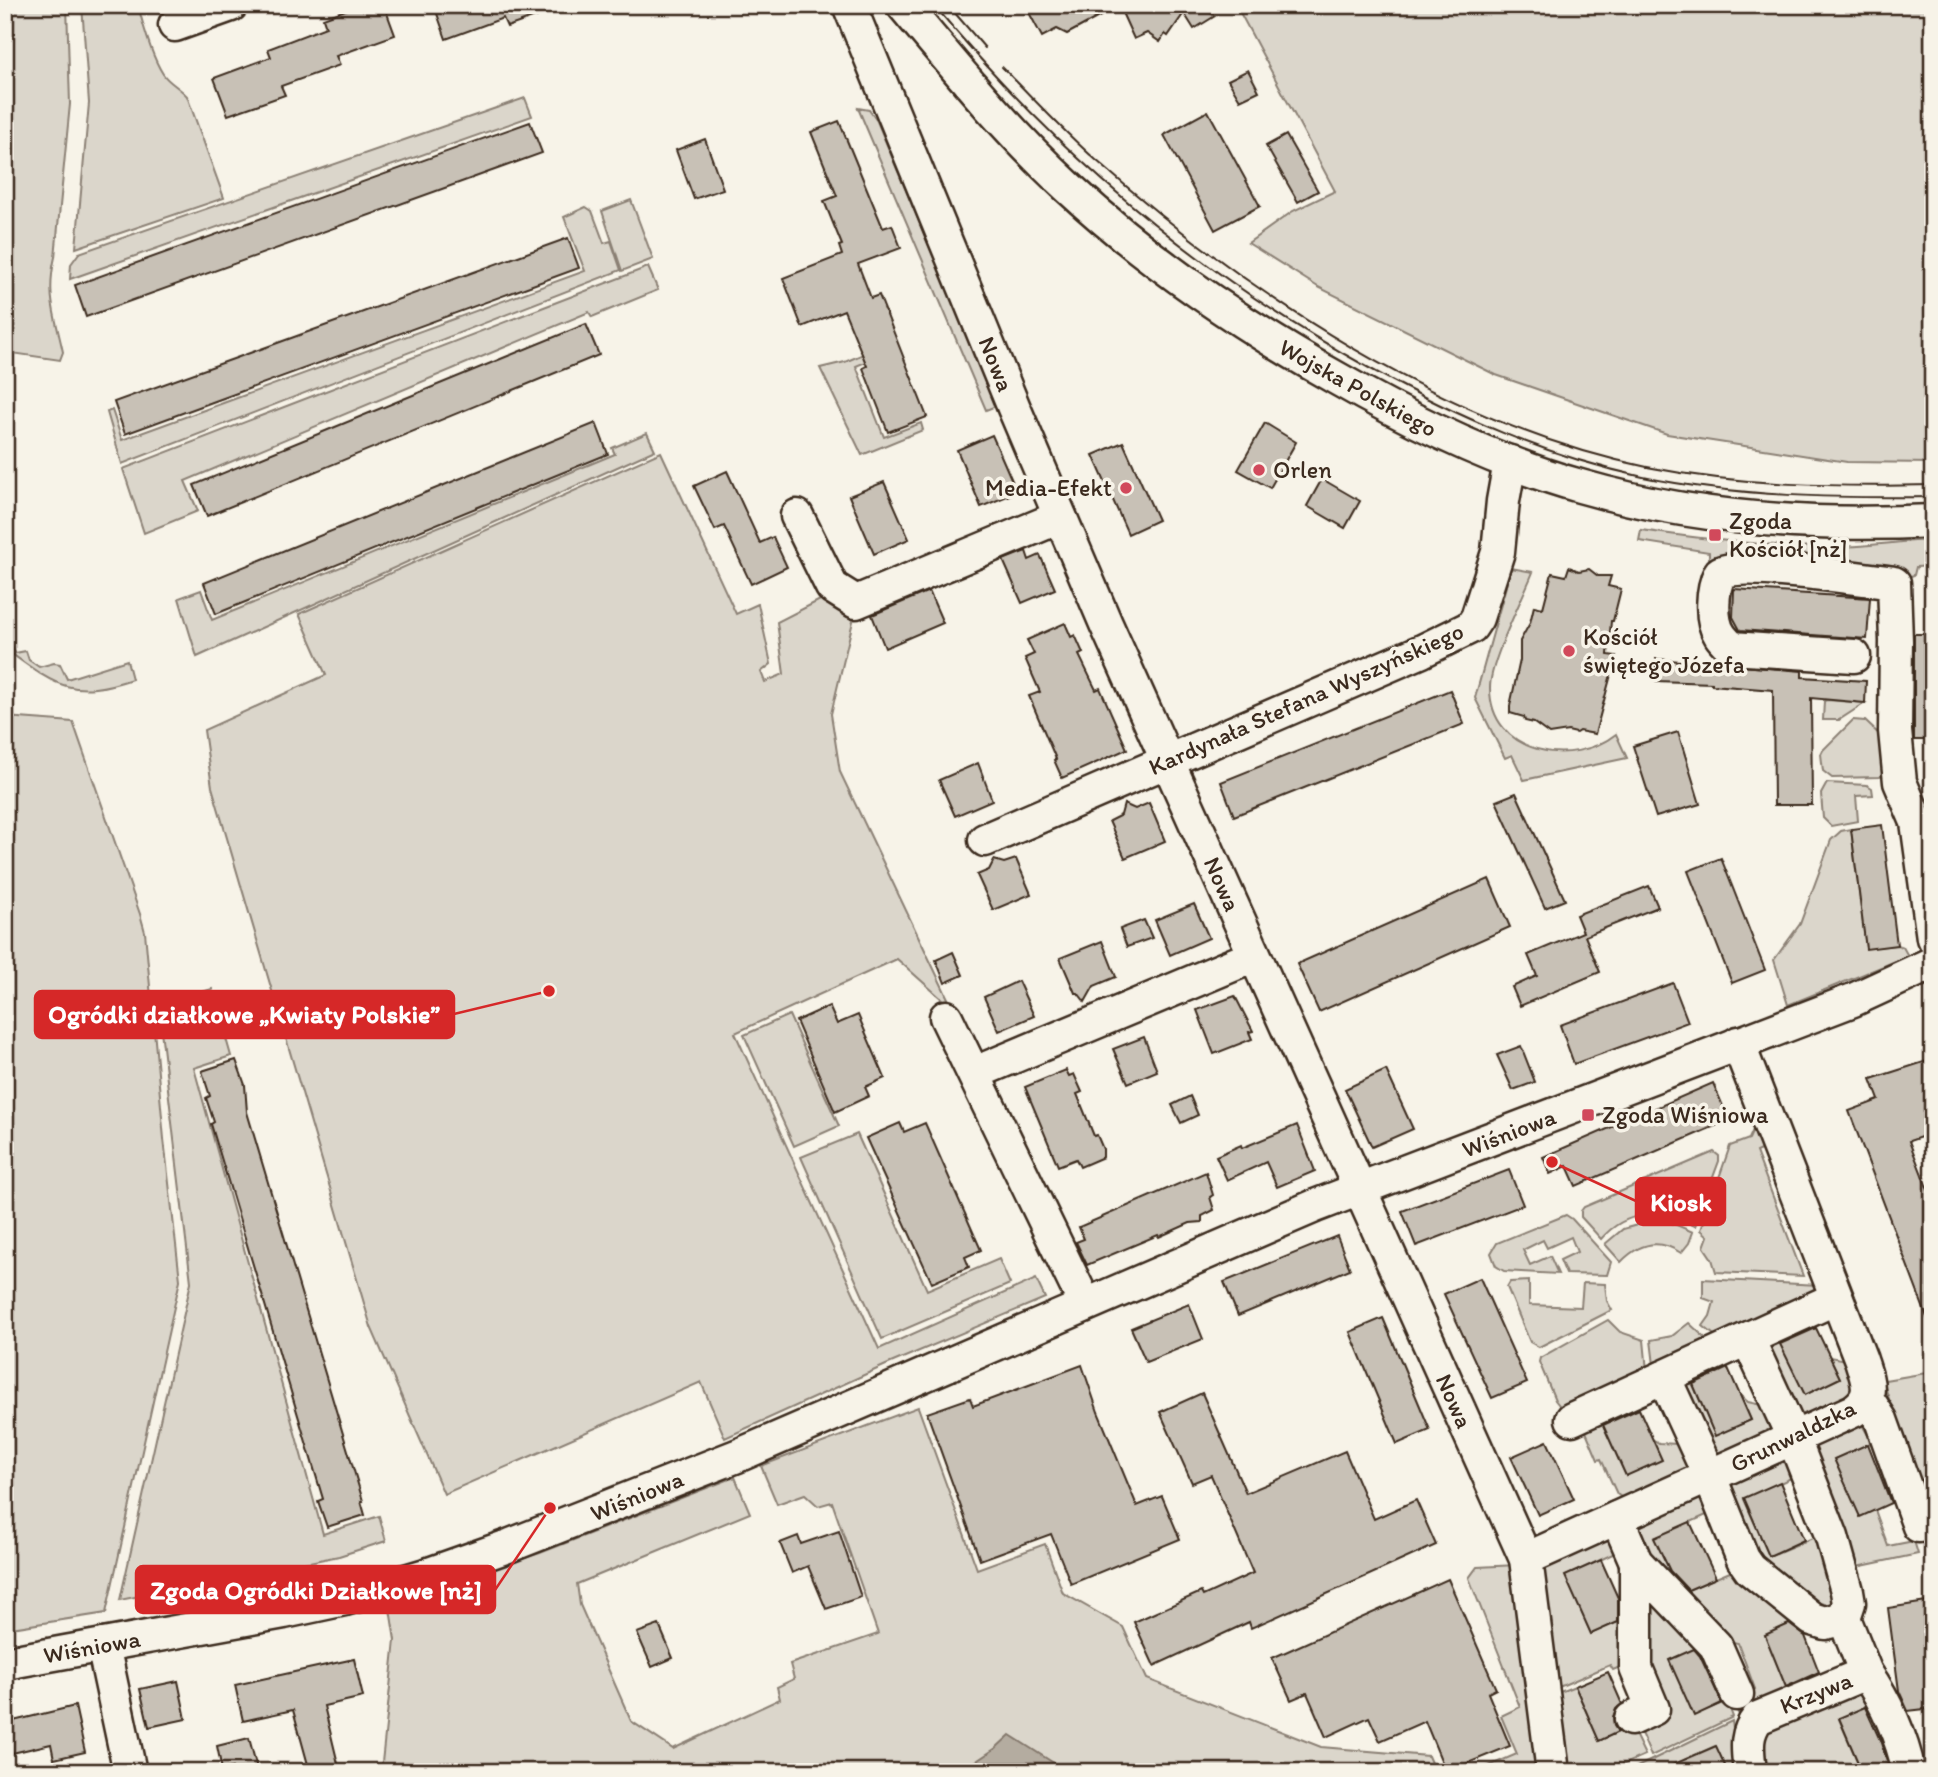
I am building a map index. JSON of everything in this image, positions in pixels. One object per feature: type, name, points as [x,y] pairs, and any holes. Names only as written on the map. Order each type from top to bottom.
[{"type":"street","points":[[175,25],[231,5]]},
{"type":"street","name":"Nowa","points":[[849,5],[1060,517],[1254,956],[1526,1559],[1553,1772]]},
{"type":"street","name":"Wojska Polskiego","points":[[903,5],[1028,148],[1109,224],[1180,280],[1254,331],[1441,434],[1510,462],[1581,486],[1664,506],[1814,522],[1933,521]]},
{"type":"street","name":"Kardynała Stefana Wyszyńskiego","points":[[985,839],[1168,762],[1471,627],[1482,607],[1498,552],[1510,462]]},
{"type":"street","points":[[797,516],[832,587],[856,602],[1060,517]]},
{"type":"street","points":[[1854,656],[1732,648],[1720,636],[1715,623],[1715,591],[1720,573],[1734,569],[1774,570],[1894,583],[1895,731],[1900,782],[1917,822],[1933,938]]},
{"type":"street","points":[[989,1067],[1254,956]]},
{"type":"street","name":"Wiśniowa","points":[[5,1663],[284,1612],[378,1590],[521,1541],[656,1489],[1359,1189],[1853,1000],[1933,963]]},
{"type":"street","points":[[946,1017],[1085,1304]]},
{"type":"street","name":"Grunwaldzka","points":[[1526,1559],[1853,1411],[1867,1398],[1867,1380],[1861,1360],[1738,1043]]},
{"type":"street","points":[[1572,1419],[1830,1301]]},
{"type":"street","points":[[1748,1339],[1793,1437],[1838,1558],[1849,1603],[1844,1618],[1866,1673]]},
{"type":"street","points":[[1664,1377],[1710,1477],[1743,1559],[1750,1569],[1812,1619],[1825,1623],[1844,1618]]},
{"type":"street","points":[[1867,1398],[1881,1420],[1919,1527]]},
{"type":"street","points":[[1617,1518],[1636,1562],[1716,1646],[1737,1694]]},
{"type":"street","points":[[1630,1719],[1653,1709],[1636,1668],[1636,1562]]},
{"type":"street","points":[[103,1645],[130,1772]]},
{"type":"street","name":"Krzywa","points":[[1750,1772],[1746,1741],[1758,1718],[1866,1673],[1883,1701],[1906,1755],[1909,1772]]},
{"type":"shaded area","points":[[5,5],[67,5],[70,104],[51,283],[63,352],[60,360],[5,352]]},
{"type":"shaded area","points":[[82,5],[138,5],[159,67],[165,77],[187,96],[224,198],[76,248],[89,103]]},
{"type":"shaded area","points":[[1236,5],[1933,5],[1933,463],[1847,462],[1667,434],[1496,375],[1318,287],[1248,243],[1293,211],[1335,191]]},
{"type":"shaded area","points":[[525,98],[532,116],[70,279],[71,264],[79,253]]},
{"type":"shaded area","points":[[858,108],[869,110],[877,121],[996,406],[986,410]]},
{"type":"shaded area","points":[[631,200],[653,259],[622,271],[602,211]]},
{"type":"shaded area","points":[[586,207],[592,211],[604,243],[611,241],[621,270],[122,464],[107,412],[112,410],[122,440],[585,271],[564,217]]},
{"type":"shaded area","points":[[648,267],[658,290],[592,317],[589,312],[185,481],[198,511],[144,533],[123,469]]},
{"type":"shaded area","points":[[891,342],[894,350],[856,366],[884,437],[921,423],[923,430],[862,455],[820,368],[845,362]]},
{"type":"shaded area","points":[[647,433],[655,450],[197,657],[179,598],[201,590],[212,620],[615,454],[612,448]]},
{"type":"shaded area","points":[[661,452],[736,614],[758,604],[771,664],[761,672],[765,682],[784,674],[777,622],[826,597],[854,617],[831,714],[840,772],[953,1009],[897,959],[735,1033],[879,1349],[1036,1279],[1045,1298],[886,1365],[725,1438],[701,1382],[444,1494],[371,1327],[212,787],[204,730],[326,675],[299,614]]},
{"type":"shaded area","points":[[1641,530],[1736,542],[1808,547],[1933,540],[1933,566],[1916,567],[1914,575],[1911,576],[1757,562],[1709,604],[1709,552],[1639,541]]},
{"type":"shaded area","points":[[1511,568],[1533,572],[1491,676],[1494,710],[1504,728],[1518,741],[1537,749],[1557,752],[1578,751],[1598,745],[1616,734],[1627,758],[1524,780],[1512,755],[1505,758],[1475,698]]},
{"type":"shaded area","points":[[9,637],[15,653],[26,651],[29,660],[39,667],[60,664],[67,679],[127,660],[132,679],[93,688],[64,685],[37,672],[5,649],[5,638]]},
{"type":"shaded area","points":[[1824,701],[1865,703],[1839,720],[1823,720]]},
{"type":"shaded area","points":[[5,717],[73,722],[140,914],[145,932],[180,1280],[106,1613],[5,1629]]},
{"type":"shaded area","points":[[1853,720],[1865,721],[1883,738],[1884,772],[1880,777],[1832,778],[1823,771],[1823,750]]},
{"type":"shaded area","points":[[1827,783],[1867,785],[1872,788],[1873,795],[1856,796],[1858,821],[1831,826],[1823,818],[1821,794]]},
{"type":"shaded area","points":[[1851,829],[1866,948],[1897,945],[1903,947],[1908,956],[1788,1005],[1774,960],[1800,924],[1831,840],[1841,831]]},
{"type":"shaded area","points":[[212,989],[231,1056],[194,1068],[323,1534],[379,1516],[386,1541],[339,1556],[120,1600],[191,1282],[158,1005]]},
{"type":"shaded area","points":[[789,1015],[839,1126],[794,1146],[744,1035]]},
{"type":"shaded area","points":[[1757,1128],[1765,1148],[1756,1152],[1803,1276],[1716,1272],[1704,1247],[1708,1236],[1701,1230],[1730,1146],[1749,1139]]},
{"type":"shaded area","points":[[857,1134],[927,1290],[999,1259],[1010,1284],[882,1339],[801,1157]]},
{"type":"shaded area","points":[[1714,1152],[1719,1156],[1719,1161],[1695,1226],[1670,1216],[1645,1215],[1622,1222],[1601,1239],[1581,1217],[1584,1207]]},
{"type":"shaded area","points":[[1566,1215],[1611,1262],[1607,1275],[1566,1274],[1560,1260],[1577,1252],[1571,1237],[1547,1248],[1543,1240],[1523,1250],[1530,1265],[1550,1256],[1558,1274],[1504,1271],[1496,1266],[1491,1253],[1497,1243]]},
{"type":"shaded area","points":[[1665,1220],[1693,1232],[1681,1253],[1665,1245],[1650,1245],[1635,1250],[1621,1262],[1605,1244],[1623,1229]]},
{"type":"shaded area","points":[[1703,1279],[1819,1285],[1823,1296],[1723,1342],[1703,1326],[1710,1316],[1714,1302],[1703,1298]]},
{"type":"shaded area","points":[[1529,1281],[1529,1305],[1581,1307],[1583,1283],[1605,1284],[1607,1301],[1612,1310],[1539,1347],[1530,1342],[1507,1287],[1510,1282]]},
{"type":"shaded area","points":[[1608,1320],[1620,1332],[1644,1340],[1647,1371],[1563,1410],[1555,1400],[1539,1362],[1540,1358]]},
{"type":"shaded area","points":[[1689,1323],[1714,1346],[1655,1373],[1651,1340],[1672,1336]]},
{"type":"shaded area","points":[[1778,1338],[1805,1395],[1840,1378],[1830,1357],[1846,1360],[1856,1396],[1800,1419],[1760,1339]]},
{"type":"shaded area","points":[[1926,1373],[1933,1378],[1933,1552],[1882,1402],[1889,1399],[1883,1381]]},
{"type":"shaded area","points":[[1690,1378],[1715,1435],[1751,1420],[1740,1395],[1748,1402],[1766,1406],[1774,1432],[1715,1458],[1676,1380]]},
{"type":"shaded area","points":[[918,1407],[977,1569],[1045,1544],[1063,1593],[1123,1627],[1147,1679],[1321,1747],[1428,1756],[1435,1772],[381,1772],[395,1640],[389,1603],[540,1553],[735,1477],[750,1513],[577,1584],[580,1605],[631,1721],[673,1749],[780,1699],[777,1687],[794,1679],[790,1664],[878,1634],[832,1502],[818,1506],[805,1494],[777,1504],[761,1466]]},
{"type":"shaded area","points":[[1600,1418],[1626,1476],[1652,1439],[1659,1443],[1678,1444],[1691,1467],[1625,1500],[1617,1494],[1584,1427]]},
{"type":"shaded area","points":[[1861,1423],[1868,1435],[1871,1434],[1873,1442],[1835,1459],[1875,1510],[1888,1546],[1914,1541],[1918,1554],[1847,1569],[1810,1446]]},
{"type":"shaded area","points":[[1787,1457],[1798,1475],[1744,1499],[1769,1556],[1815,1537],[1843,1600],[1816,1612],[1755,1566],[1727,1484]]},
{"type":"shaded area","points":[[1700,1494],[1711,1513],[1655,1538],[1681,1593],[1737,1569],[1803,1618],[1765,1635],[1787,1690],[1824,1680],[1739,1715],[1732,1699],[1755,1689],[1738,1643],[1718,1639],[1656,1574],[1634,1522]]},
{"type":"shaded area","points":[[1609,1537],[1615,1553],[1566,1576],[1591,1634],[1630,1616],[1627,1664],[1613,1670],[1610,1665],[1559,1687],[1545,1587],[1545,1565]]},
{"type":"shaded area","points":[[1517,1565],[1543,1772],[1475,1772],[1517,1754],[1501,1716],[1520,1707],[1469,1578],[1477,1567]]},
{"type":"shaded area","points":[[1663,1602],[1702,1646],[1670,1660],[1694,1715],[1727,1701],[1733,1717],[1651,1756],[1637,1724],[1643,1611]]},
{"type":"shaded area","points":[[1853,1685],[1873,1703],[1839,1719],[1862,1772],[1766,1772],[1763,1736],[1768,1722]]},
{"type":"shaded area","points":[[1575,1686],[1599,1741],[1631,1726],[1645,1755],[1606,1772],[1570,1772],[1560,1692]]},
{"type":"shaded area","points":[[1732,1721],[1738,1765],[1727,1770],[1715,1746],[1684,1760],[1689,1772],[1633,1772],[1633,1769]]},
{"type":"shaded area","points":[[1010,1735],[1066,1772],[960,1772],[996,1748]]},
{"type":"building","points":[[359,5],[384,5],[395,35],[336,56],[340,65],[281,86],[285,95],[228,115],[214,78],[271,57],[268,49],[326,27],[323,18]]},
{"type":"building","points":[[434,5],[560,5],[561,8],[507,27],[503,18],[446,39]]},
{"type":"building","points":[[1025,5],[1198,5],[1215,16],[1194,29],[1184,13],[1168,36],[1165,34],[1160,42],[1147,33],[1134,39],[1119,6],[1067,34],[1057,29],[1042,37]]},
{"type":"building","points":[[1248,70],[1259,91],[1240,100],[1228,80]]},
{"type":"building","points":[[1208,111],[1260,206],[1215,230],[1164,135]]},
{"type":"building","points":[[839,121],[883,228],[892,225],[901,248],[858,264],[871,298],[879,295],[927,417],[888,432],[863,368],[867,366],[844,310],[802,327],[783,278],[842,255],[839,246],[842,245],[824,201],[837,196],[811,132]]},
{"type":"building","points":[[530,122],[542,153],[86,317],[75,285]]},
{"type":"building","points":[[1286,135],[1318,191],[1298,202],[1266,146]]},
{"type":"building","points":[[705,139],[723,189],[694,199],[676,150]]},
{"type":"building","points":[[568,238],[579,268],[125,434],[114,402]]},
{"type":"building","points":[[586,324],[599,355],[207,516],[194,485]]},
{"type":"building","points":[[596,423],[608,454],[216,614],[204,583]]},
{"type":"building","points":[[1265,423],[1296,442],[1270,488],[1238,470]]},
{"type":"building","points":[[992,435],[1017,492],[981,507],[957,450]]},
{"type":"building","name":"Media-Efekt","points":[[1123,442],[1158,520],[1128,534],[1093,455]]},
{"type":"building","points":[[727,471],[760,543],[773,537],[787,567],[751,584],[724,526],[715,530],[694,486]]},
{"type":"building","points":[[1322,479],[1360,501],[1345,528],[1307,506]]},
{"type":"building","points":[[884,482],[909,539],[874,554],[849,496]]},
{"type":"building","points":[[1026,551],[1029,560],[1040,555],[1055,589],[1022,603],[1003,560]]},
{"type":"building","name":"Kościół świętego Józefa","points":[[1569,567],[1579,571],[1589,569],[1598,576],[1611,576],[1608,586],[1621,589],[1611,621],[1608,655],[1616,656],[1595,734],[1568,731],[1549,734],[1534,723],[1525,721],[1524,717],[1510,713],[1520,660],[1520,641],[1530,623],[1534,606],[1543,608],[1552,573],[1566,576]]},
{"type":"building","points":[[1734,589],[1870,598],[1867,639],[1740,630],[1733,617]]},
{"type":"building","points":[[929,591],[943,623],[885,648],[872,615]]},
{"type":"building","points":[[1065,623],[1071,637],[1075,635],[1083,653],[1079,655],[1096,690],[1100,688],[1127,749],[1062,778],[1029,696],[1040,692],[1025,658],[1034,654],[1027,640]]},
{"type":"building","points":[[1914,634],[1933,634],[1933,740],[1914,740]]},
{"type":"building","points":[[1656,659],[1802,671],[1802,677],[1866,681],[1865,703],[1811,698],[1812,805],[1774,805],[1773,690],[1712,683],[1656,681]]},
{"type":"building","points":[[1450,690],[1464,724],[1234,816],[1221,782]]},
{"type":"building","points":[[1678,732],[1700,804],[1656,817],[1633,746]]},
{"type":"building","points":[[978,763],[992,800],[955,816],[939,780]]},
{"type":"building","points":[[1516,793],[1565,900],[1545,908],[1496,801]]},
{"type":"building","points":[[1149,803],[1165,841],[1125,858],[1109,821],[1121,815],[1124,804],[1135,809]]},
{"type":"building","points":[[1882,825],[1897,945],[1866,949],[1851,829]]},
{"type":"building","points":[[1721,858],[1765,970],[1732,983],[1688,871]]},
{"type":"building","points":[[1016,859],[1031,894],[993,910],[977,875],[989,870],[994,860],[1004,863]]},
{"type":"building","points":[[1489,879],[1510,927],[1319,1012],[1297,964]]},
{"type":"building","points":[[1649,886],[1658,907],[1585,936],[1600,972],[1520,1006],[1512,987],[1537,976],[1528,955],[1583,932],[1576,915]]},
{"type":"building","points":[[1194,904],[1209,938],[1170,955],[1155,920]]},
{"type":"building","points":[[1144,920],[1152,938],[1127,947],[1120,929]]},
{"type":"building","points":[[1102,941],[1116,977],[1094,986],[1085,1002],[1075,993],[1060,958]]},
{"type":"building","points":[[953,952],[963,975],[945,983],[936,960]]},
{"type":"building","points":[[1018,981],[1034,1016],[999,1031],[984,997]]},
{"type":"building","points":[[1673,983],[1688,1022],[1574,1064],[1560,1025]]},
{"type":"building","points":[[1235,996],[1253,1031],[1249,1032],[1252,1039],[1214,1054],[1197,1010]]},
{"type":"building","points":[[829,1006],[837,1024],[858,1015],[885,1078],[865,1087],[869,1096],[835,1112],[796,1021]]},
{"type":"building","points":[[1144,1037],[1157,1071],[1128,1083],[1113,1049]]},
{"type":"building","points":[[1521,1046],[1535,1082],[1513,1090],[1497,1055]]},
{"type":"building","points":[[1933,1059],[1933,1133],[1909,1141],[1933,1203],[1931,1328],[1849,1111],[1879,1100],[1871,1079]]},
{"type":"building","points":[[236,1060],[245,1085],[247,1112],[363,1501],[365,1515],[327,1527],[318,1501],[323,1499],[211,1124],[214,1122],[206,1098],[210,1096],[202,1071]]},
{"type":"building","points":[[1066,1070],[1069,1076],[1074,1074],[1082,1092],[1077,1094],[1094,1136],[1097,1135],[1103,1149],[1103,1157],[1080,1167],[1076,1159],[1058,1166],[1025,1087]]},
{"type":"building","points":[[1386,1070],[1413,1129],[1372,1147],[1345,1089]]},
{"type":"building","points":[[1713,1083],[1729,1120],[1576,1186],[1567,1166],[1550,1174],[1543,1157]]},
{"type":"building","points":[[1190,1096],[1198,1115],[1181,1123],[1172,1105]]},
{"type":"building","points":[[900,1123],[904,1132],[925,1123],[981,1250],[965,1257],[969,1267],[932,1283],[866,1138]]},
{"type":"building","points":[[1297,1125],[1315,1171],[1277,1187],[1266,1162],[1227,1180],[1216,1156]]},
{"type":"building","points":[[1509,1170],[1523,1205],[1416,1246],[1402,1211]]},
{"type":"building","points":[[1206,1172],[1213,1195],[1210,1197],[1214,1210],[1202,1216],[1202,1222],[1190,1223],[1087,1265],[1076,1242],[1084,1239],[1079,1227]]},
{"type":"building","points":[[1337,1236],[1350,1269],[1238,1316],[1224,1282]]},
{"type":"building","points":[[1480,1278],[1527,1383],[1492,1398],[1444,1294]]},
{"type":"building","points":[[1189,1304],[1203,1339],[1146,1362],[1131,1328]]},
{"type":"building","points":[[1383,1318],[1430,1430],[1397,1444],[1350,1332]]},
{"type":"building","points":[[1816,1328],[1840,1378],[1805,1395],[1780,1344]]},
{"type":"building","points":[[1082,1365],[1098,1412],[1137,1506],[1162,1496],[1180,1539],[1071,1584],[1051,1534],[980,1560],[927,1413],[970,1398],[973,1406]]},
{"type":"building","points":[[1728,1368],[1751,1420],[1715,1436],[1693,1384]]},
{"type":"building","points":[[1202,1393],[1246,1493],[1345,1451],[1374,1519],[1416,1500],[1436,1545],[1251,1628],[1249,1622],[1154,1666],[1134,1622],[1201,1592],[1203,1596],[1253,1573],[1211,1475],[1192,1483],[1160,1412]]},
{"type":"building","points":[[1639,1409],[1662,1460],[1626,1476],[1603,1425]]},
{"type":"building","points":[[1547,1441],[1574,1499],[1538,1515],[1511,1457]]},
{"type":"building","points":[[1868,1444],[1891,1503],[1860,1517],[1834,1459]]},
{"type":"building","points":[[1780,1482],[1804,1540],[1769,1556],[1744,1498]]},
{"type":"building","points":[[1690,1522],[1716,1578],[1688,1590],[1670,1571],[1654,1538]]},
{"type":"building","points":[[839,1531],[861,1597],[826,1609],[808,1566],[792,1573],[780,1543],[798,1536],[801,1544]]},
{"type":"building","points":[[1601,1560],[1618,1598],[1618,1622],[1591,1634],[1565,1576]]},
{"type":"building","points":[[1448,1579],[1496,1689],[1488,1693],[1510,1746],[1446,1772],[1425,1721],[1380,1741],[1369,1717],[1326,1737],[1307,1693],[1291,1700],[1272,1658]]},
{"type":"building","points":[[1933,1601],[1933,1708],[1908,1711],[1899,1691],[1888,1608]]},
{"type":"building","points":[[1789,1624],[1805,1636],[1819,1672],[1786,1687],[1765,1635]]},
{"type":"building","points":[[659,1625],[673,1658],[652,1667],[637,1633]]},
{"type":"building","points":[[1694,1649],[1700,1656],[1722,1703],[1694,1716],[1669,1660]]},
{"type":"building","points":[[354,1659],[363,1697],[324,1706],[340,1772],[310,1772],[293,1710],[243,1721],[235,1685]]},
{"type":"building","points":[[1608,1672],[1622,1704],[1613,1717],[1618,1732],[1599,1741],[1575,1686]]},
{"type":"building","points":[[178,1681],[186,1719],[149,1727],[140,1689]]},
{"type":"building","points":[[75,1706],[85,1752],[54,1759],[51,1744],[8,1754],[5,1723]]},
{"type":"building","points":[[1865,1707],[1888,1764],[1862,1772],[1839,1718]]},
{"type":"building","points":[[249,1738],[258,1772],[233,1772],[232,1768],[222,1770],[217,1746]]},
{"type":"building","points":[[1716,1746],[1728,1772],[1656,1772]]},
{"type":"tram line","points":[[934,5],[1030,111],[1134,207],[1248,293],[1307,332],[1435,402],[1502,433],[1572,458],[1679,484],[1824,496],[1933,497]]},
{"type":"tram line","points":[[948,5],[985,48]]},
{"type":"tram line","points":[[1002,67],[1096,160],[1218,259],[1353,348],[1425,387],[1498,421],[1572,448],[1683,473],[1790,484],[1933,485]]},
{"type":"place","name":"Orlen","points":[[1259,470]]},
{"type":"place","name":"Media-Efekt","points":[[1126,488]]},
{"type":"place","name":"Zgoda Kościół [nż]","points":[[1715,535]]},
{"type":"place","name":"Kościół świętego Józefa","points":[[1569,651]]},
{"type":"place","name":"Ogródki działkowe „Kwiaty Polskie”","points":[[549,991]]},
{"type":"place","name":"Zgoda Wiśniowa","points":[[1588,1115]]},
{"type":"place","name":"Kiosk","points":[[1552,1162]]},
{"type":"place","name":"Zgoda Ogródki Działkowe [nż]","points":[[550,1508]]}]
